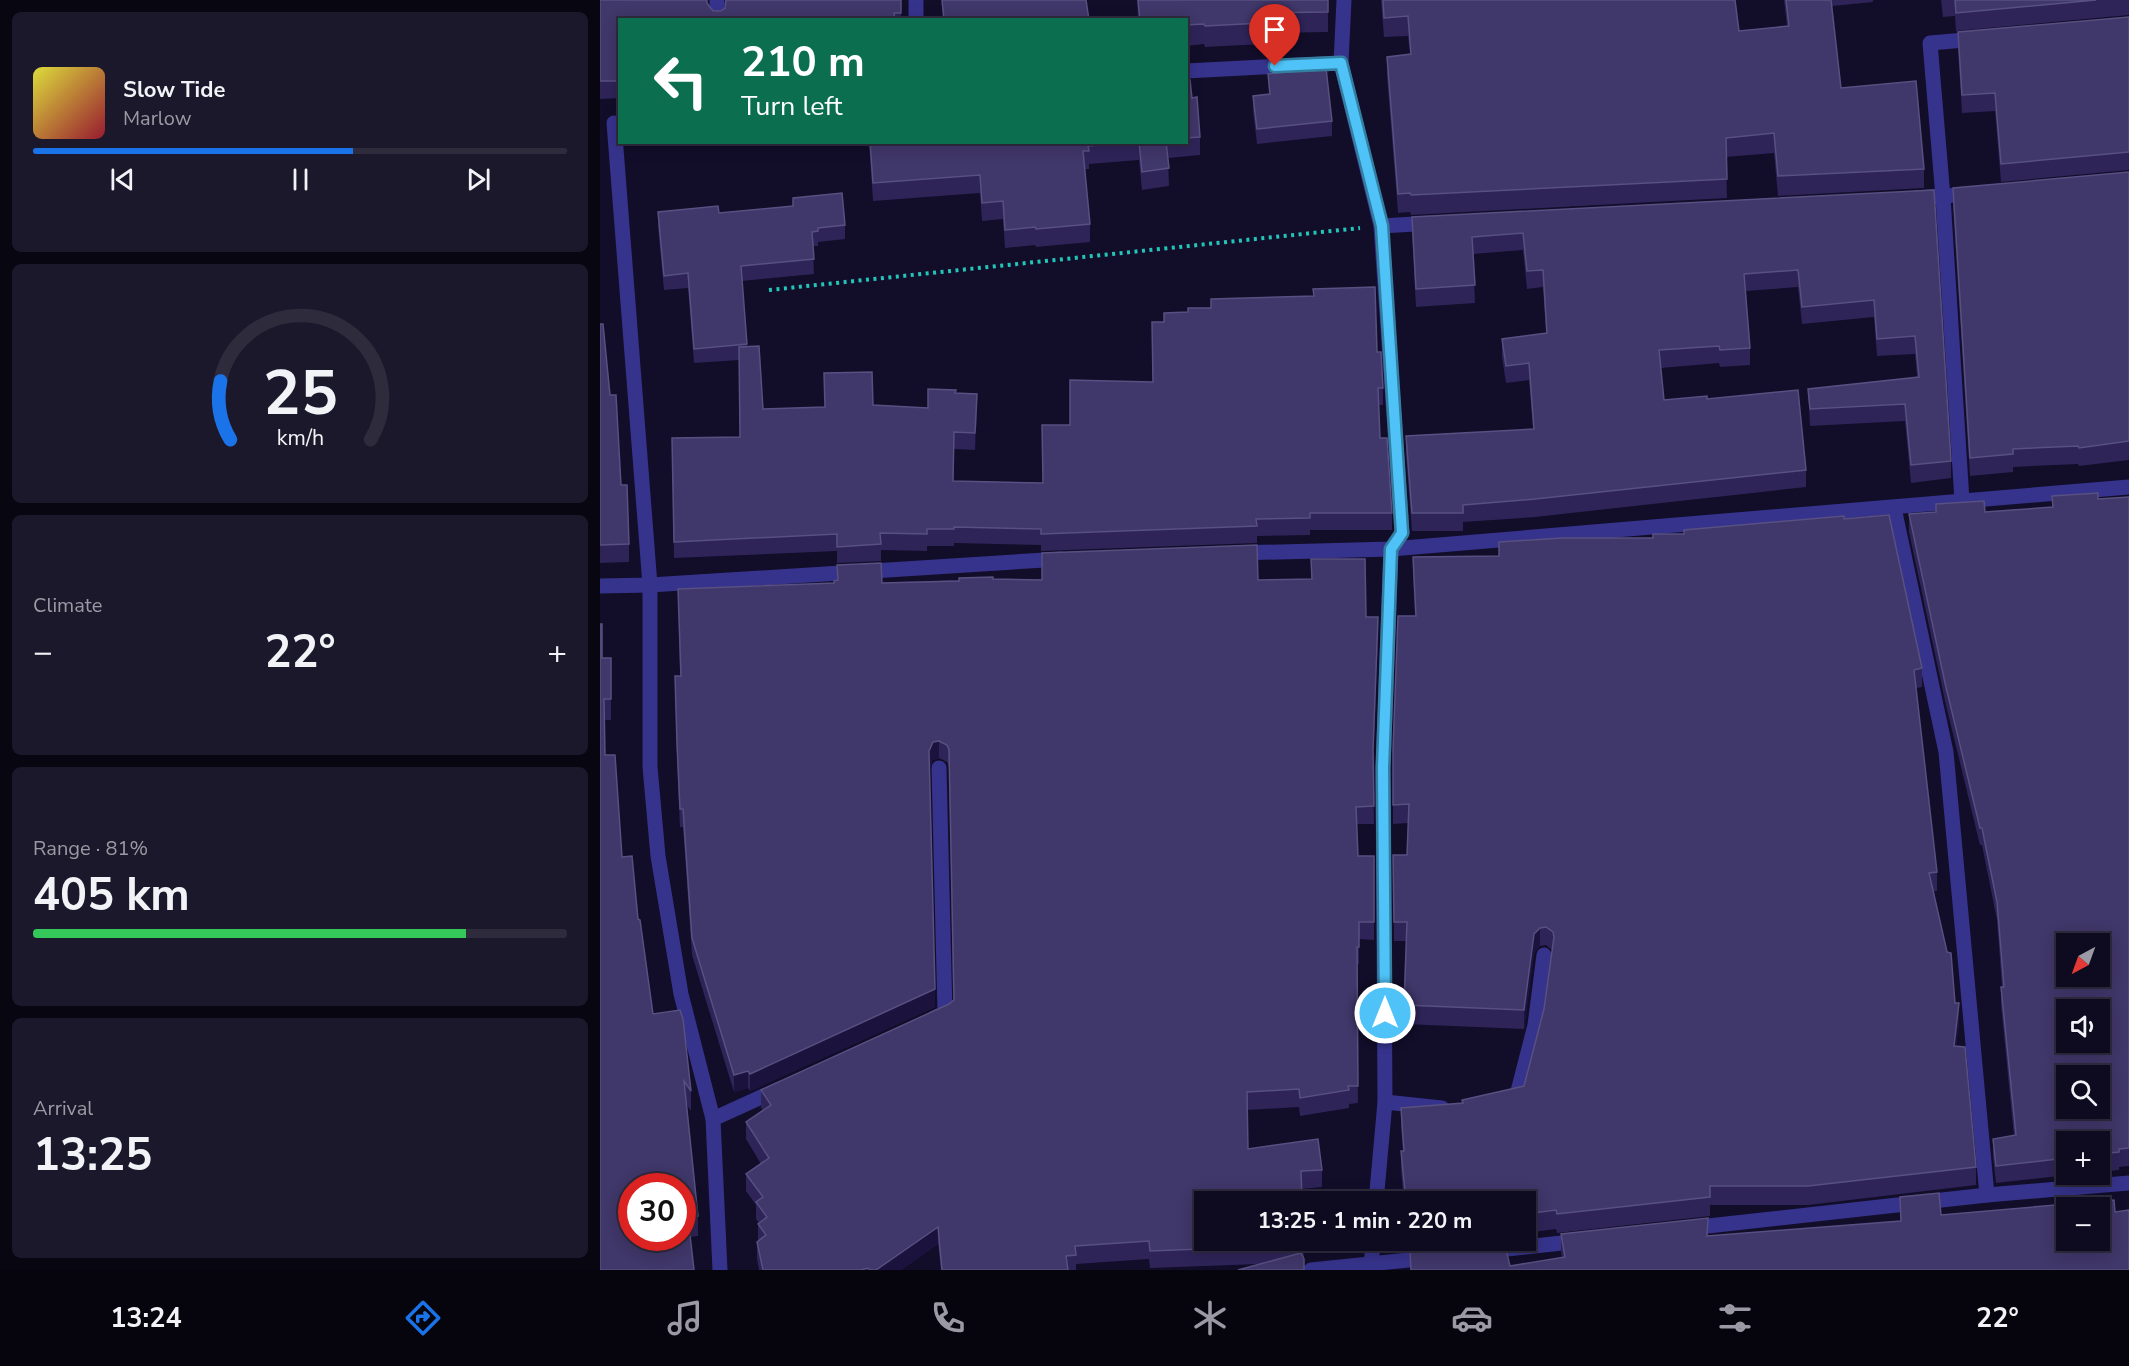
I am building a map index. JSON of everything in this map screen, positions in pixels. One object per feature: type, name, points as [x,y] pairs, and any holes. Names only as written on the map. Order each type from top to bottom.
[{"type":"street","points":[[717,0],[717,18]]},
{"type":"street","points":[[916,0],[916,18]]},
{"type":"street","points":[[1344,0],[1341,63],[1382,226],[1402,533],[1391,549],[1383,768],[1385,1102],[1377,1191]]},
{"type":"street","points":[[1962,501],[1943,197],[1930,43],[1988,38]]},
{"type":"street","points":[[1188,71],[1341,63]]},
{"type":"street","points":[[611,124],[650,585],[650,767],[658,856],[681,994],[713,1119],[720,1270]]},
{"type":"street","points":[[1895,199],[1989,192]]},
{"type":"street","points":[[1382,226],[1441,223]]},
{"type":"street","points":[[1223,554],[1391,549],[2129,487]]},
{"type":"street","points":[[1894,508],[1946,752],[1987,1195]]},
{"type":"street","points":[[600,586],[650,585],[1080,558]]},
{"type":"street","points":[[924,1022],[945,1013],[939,768]]},
{"type":"street","points":[[1487,1103],[1517,1095],[1535,1024],[1544,955]]},
{"type":"street","points":[[713,1119],[798,1080]]},
{"type":"street","points":[[1385,1102],[1456,1110]]},
{"type":"street","points":[[1679,1230],[1987,1195],[2129,1183]]},
{"type":"street","points":[[1477,1252],[1596,1239]]},
{"type":"street","points":[[1371,1267],[1372,1251]]},
{"type":"street","points":[[1311,1270],[1371,1267],[1442,1256]]},
{"type":"path","points":[[769,290],[1382,226]]},
{"type":"building","points":[[600,0],[707,0],[713,11],[721,11],[725,8],[726,0],[901,0],[901,13],[894,13],[895,18],[618,18],[618,81],[600,81]]},
{"type":"building","points":[[942,0],[1086,0],[1089,18],[944,18]]},
{"type":"building","points":[[1138,0],[1328,0],[1328,12],[1261,13],[1262,23],[1205,26],[1204,24],[1188,25],[1188,18],[1140,18]]},
{"type":"building","points":[[1383,0],[1735,0],[1739,31],[1789,26],[1786,0],[1831,0],[1841,88],[1916,81],[1924,169],[1778,176],[1774,133],[1726,138],[1727,179],[1398,194],[1387,57],[1411,54],[1408,16],[1384,18]]},
{"type":"building","points":[[1955,0],[2096,0],[1956,13]]},
{"type":"building","points":[[2129,17],[2129,152],[2001,164],[1995,93],[1962,95],[1958,32]]},
{"type":"building","points":[[1326,68],[1332,121],[1257,129],[1253,96],[1270,94],[1268,74]]},
{"type":"building","points":[[1188,80],[1190,80],[1192,98],[1197,97],[1200,137],[1188,138]]},
{"type":"building","points":[[870,144],[1110,144],[1088,146],[1089,151],[1083,151],[1090,224],[1005,230],[1003,201],[982,203],[980,175],[873,183]]},
{"type":"building","points":[[1139,144],[1166,144],[1169,168],[1142,172]]},
{"type":"building","points":[[2129,172],[2129,441],[2079,448],[2078,446],[2013,449],[2013,454],[1970,458],[1953,188]]},
{"type":"building","points":[[1934,190],[1951,461],[1911,465],[1905,404],[1810,409],[1808,389],[1919,377],[1915,336],[1877,339],[1874,300],[1802,307],[1798,270],[1744,274],[1750,348],[1720,350],[1719,346],[1659,350],[1664,400],[1707,396],[1707,399],[1798,390],[1806,470],[1463,505],[1463,513],[1412,513],[1406,436],[1534,429],[1529,363],[1506,366],[1502,339],[1547,333],[1543,270],[1527,271],[1523,233],[1472,237],[1475,285],[1416,289],[1412,217]]},
{"type":"building","points":[[842,193],[845,225],[818,228],[818,231],[812,232],[814,259],[741,266],[747,344],[694,349],[688,273],[664,276],[658,212],[718,206],[719,213],[793,206],[793,198]]},
{"type":"building","points":[[1375,287],[1377,352],[1381,352],[1383,388],[1378,388],[1380,438],[1387,438],[1392,513],[1310,513],[1310,518],[1256,519],[1257,526],[1041,534],[1041,529],[954,527],[954,529],[927,529],[927,534],[880,533],[881,544],[837,547],[837,534],[674,542],[672,438],[740,437],[739,347],[759,346],[763,409],[825,407],[824,373],[872,372],[873,405],[928,408],[928,389],[956,390],[955,393],[977,394],[975,433],[954,432],[953,481],[1043,483],[1042,425],[1070,425],[1070,380],[1153,382],[1152,322],[1164,322],[1164,313],[1188,312],[1188,308],[1211,308],[1211,299],[1314,296],[1313,289]]},
{"type":"building","points":[[600,324],[603,324],[610,395],[616,395],[621,485],[627,485],[629,544],[600,545]]},
{"type":"building","points":[[2098,493],[2098,499],[2129,497],[2129,1148],[2110,1153],[2110,1131],[2056,1131],[2056,1159],[1996,1166],[1993,1139],[2016,1135],[2001,987],[2004,987],[1997,902],[1982,828],[1980,828],[1945,683],[1909,514],[1936,512],[1936,504],[1984,501],[1985,512],[2053,507],[2052,496]]},
{"type":"building","points":[[1889,515],[1922,668],[1914,670],[1937,872],[1929,873],[1947,952],[1951,953],[1955,1003],[1959,1003],[1954,1046],[1965,1047],[1976,1167],[1808,1186],[1710,1186],[1710,1197],[1557,1214],[1556,1210],[1536,1213],[1536,1191],[1405,1191],[1401,1151],[1404,1151],[1401,1108],[1463,1103],[1462,1100],[1524,1086],[1544,1009],[1554,937],[1553,932],[1546,927],[1540,928],[1534,934],[1524,1010],[1404,1005],[1407,922],[1394,922],[1393,855],[1407,855],[1409,804],[1393,805],[1393,749],[1398,616],[1416,616],[1413,557],[1499,556],[1499,542],[1561,538],[1653,538],[1653,534],[1684,534],[1684,530],[1844,516],[1844,519]]},
{"type":"building","points":[[1257,545],[1258,580],[1312,579],[1311,559],[1365,559],[1366,617],[1378,617],[1373,750],[1374,806],[1356,807],[1358,856],[1374,856],[1374,922],[1359,922],[1359,947],[1357,947],[1358,1086],[1348,1086],[1349,1090],[1300,1098],[1299,1089],[1247,1092],[1248,1149],[1318,1139],[1322,1170],[1301,1171],[1302,1191],[1194,1191],[1194,1249],[1150,1251],[1149,1241],[1075,1246],[1076,1255],[1066,1256],[1068,1270],[942,1270],[938,1227],[876,1270],[868,1268],[861,1270],[763,1270],[757,1242],[766,1235],[758,1224],[767,1217],[756,1202],[763,1197],[746,1174],[769,1158],[746,1122],[771,1105],[761,1090],[954,1000],[949,750],[947,745],[939,741],[933,742],[929,751],[935,989],[750,1074],[748,1071],[734,1075],[692,938],[683,809],[680,809],[677,743],[675,676],[681,676],[678,589],[834,583],[838,580],[837,565],[881,563],[882,583],[959,581],[959,578],[993,577],[993,579],[1042,580],[1042,553]]},
{"type":"building","points":[[600,624],[602,624],[602,658],[611,658],[611,699],[604,699],[605,755],[615,755],[622,857],[632,856],[638,919],[640,920],[653,1014],[680,1010],[683,1019],[691,1091],[684,1081],[694,1173],[618,1173],[618,1251],[692,1251],[694,1270],[600,1270]]},
{"type":"building","points":[[1939,1193],[1941,1215],[2056,1205],[2056,1251],[2110,1251],[2110,1200],[2114,1200],[2115,1212],[2129,1210],[2129,1270],[1411,1270],[1410,1251],[1506,1251],[1510,1266],[1565,1257],[1561,1234],[1708,1218],[1707,1236],[1901,1221],[1900,1197]]},
{"type":"building","points":[[1301,1253],[1304,1259],[1304,1270],[1238,1270]]},
{"type":"route","points":[[1275,66],[1341,63],[1382,226],[1402,533],[1391,549],[1383,768],[1385,1013]]}]
